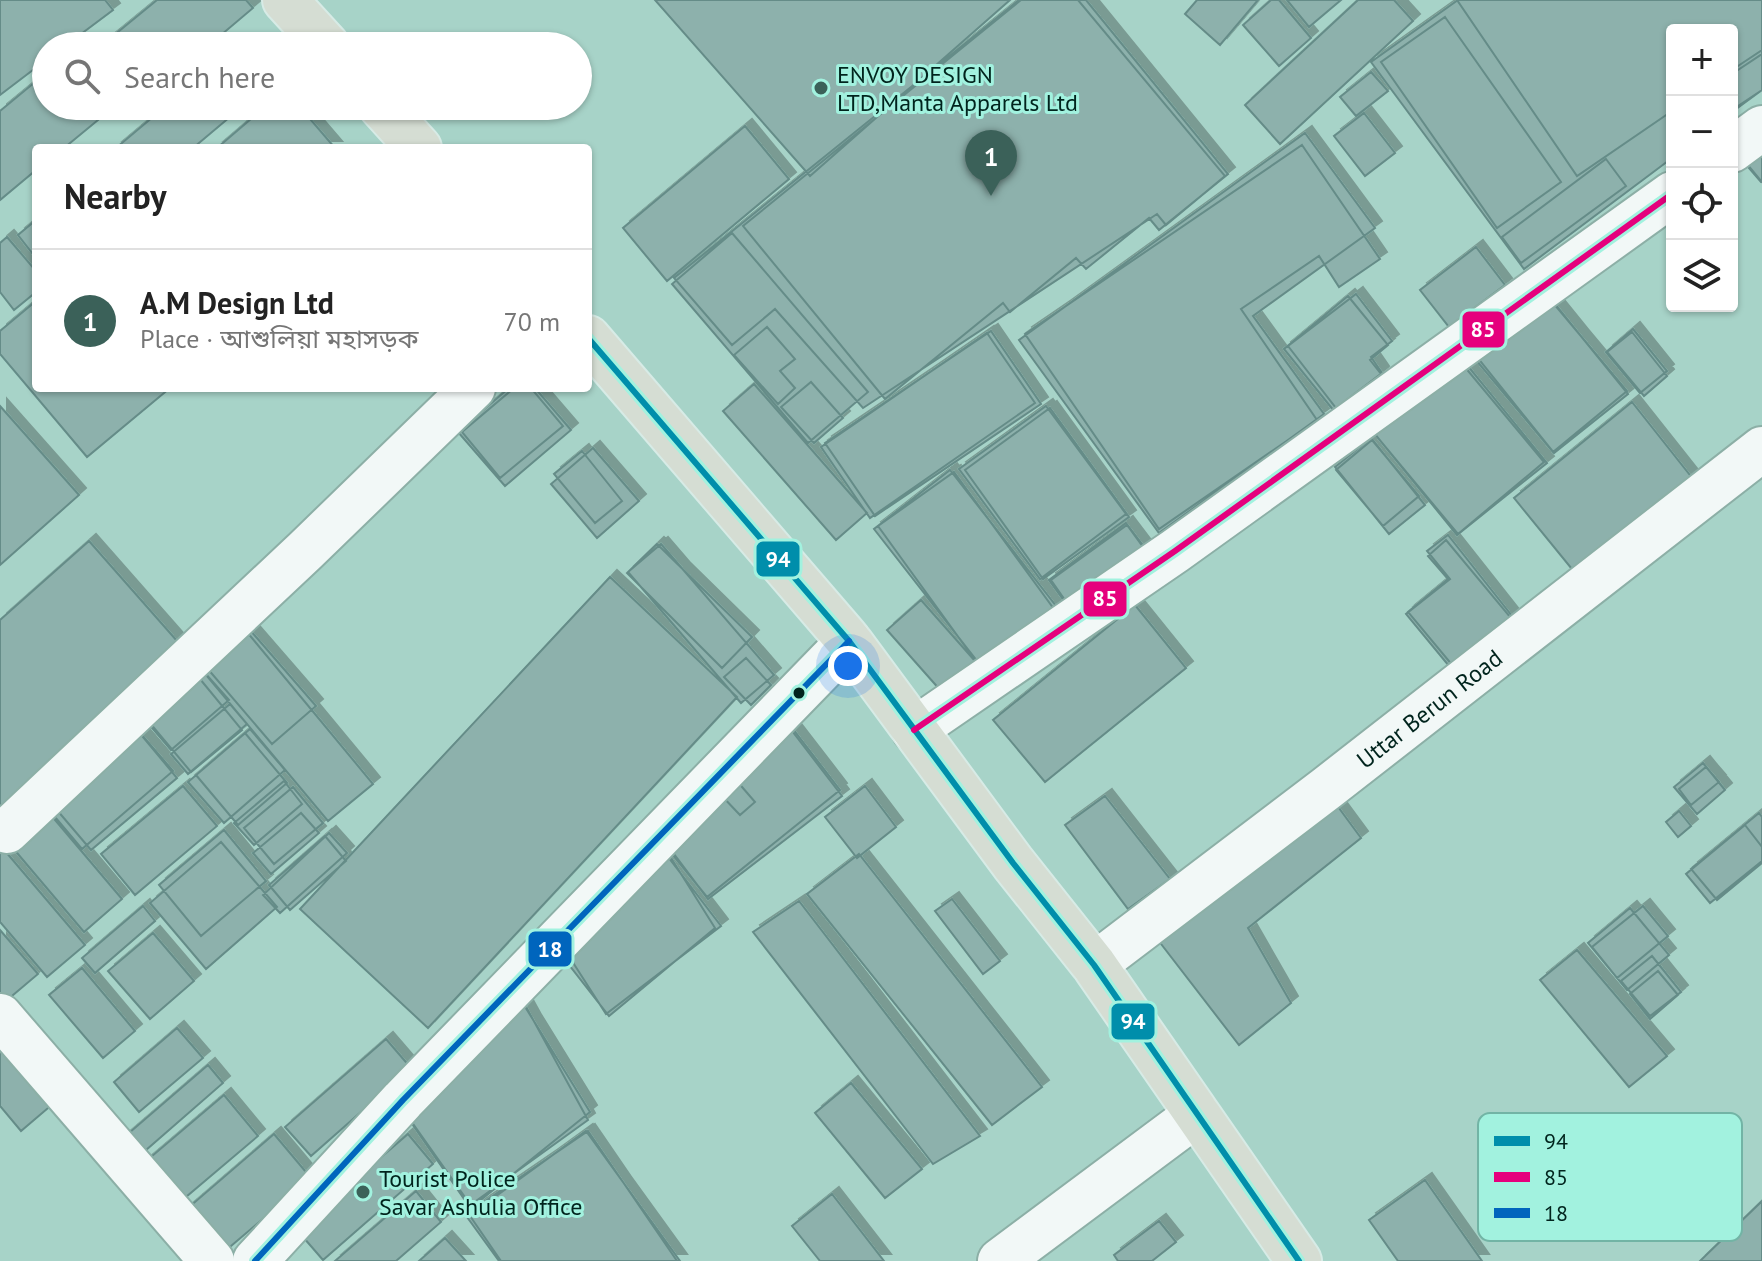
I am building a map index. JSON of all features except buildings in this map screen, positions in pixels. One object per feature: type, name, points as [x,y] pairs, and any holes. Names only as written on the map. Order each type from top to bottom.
[{"type":"highway","points":[[285,0],[314,32]]},
{"type":"highway","points":[[394,120],[415,144]]},
{"type":"highway","points":[[592,343],[849,641],[1013,863],[1094,965],[1299,1261]]},
{"type":"street","points":[[1738,146],[1762,128]]},
{"type":"street","points":[[914,730],[1175,551],[1666,198]]},
{"type":"street","points":[[7,831],[469,392]]},
{"type":"street","name":"Uttar Berun Road","points":[[1094,965],[1762,449]]},
{"type":"street","points":[[255,1261],[403,1100],[849,641]]},
{"type":"street","points":[[0,1016],[212,1261]]},
{"type":"street","points":[[1000,1261],[1197,1114]]},
{"type":"transit line","name":"85","points":[[914,730],[1175,551],[1666,198]]},
{"type":"transit line","name":"94","points":[[592,343],[849,641],[1013,863],[1094,965],[1299,1261]]},
{"type":"transit line","name":"18","points":[[255,1261],[403,1100],[849,641]]},
{"type":"place","name":"ENVOY DESIGN LTD,Manta Apparels Ltd","points":[[821,88]]},
{"type":"place","name":"A.M Design Ltd","points":[[991,196]]},
{"type":"place","name":"Tourist Police Savar Ashulia Office","points":[[363,1192]]}]
